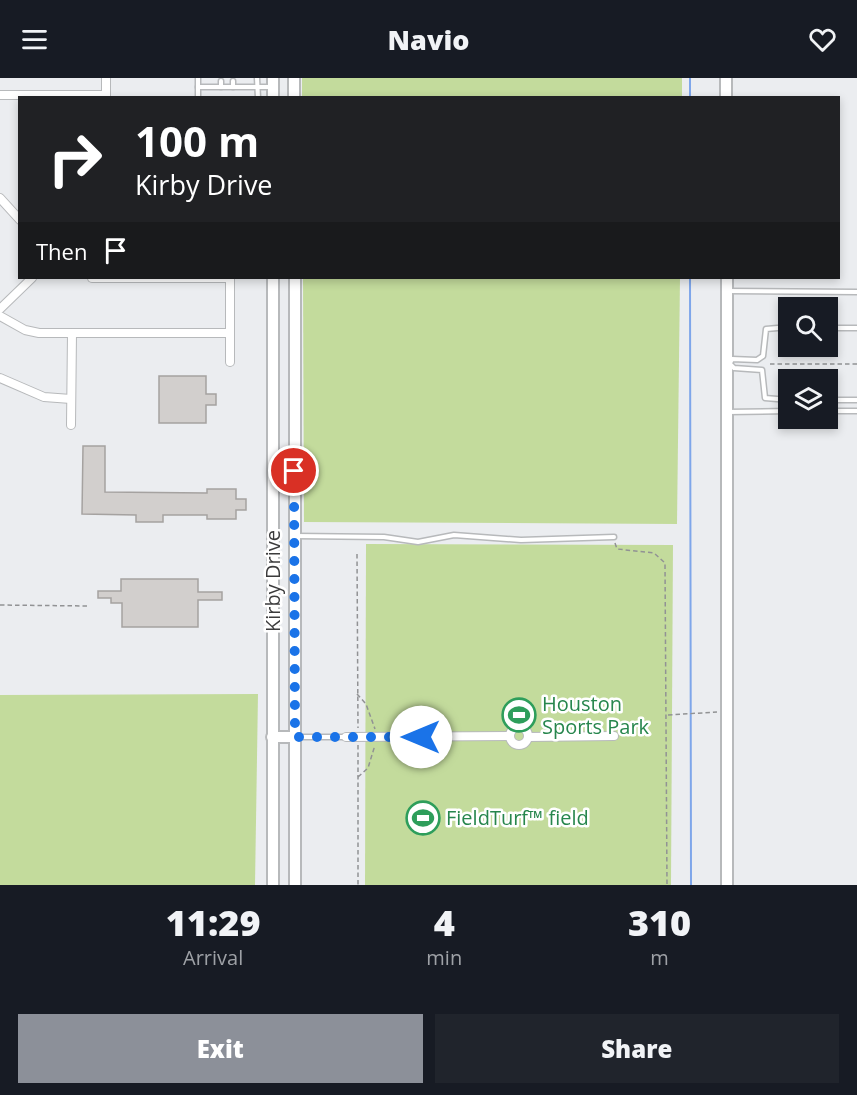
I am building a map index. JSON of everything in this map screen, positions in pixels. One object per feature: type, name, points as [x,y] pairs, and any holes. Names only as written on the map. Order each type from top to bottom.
[{"type":"street","points":[[0,95],[106,96],[106,78]]},
{"type":"street","points":[[294,78],[294,96]]},
{"type":"street","points":[[726,78],[726,96]]},
{"type":"street","points":[[0,198],[18,215]]},
{"type":"street","points":[[0,309],[31,279]]},
{"type":"street","points":[[230,279],[230,362]]},
{"type":"street","name":"Kirby Drive","points":[[273,279],[273,885]]},
{"type":"street","name":"Kirby Drive","points":[[295,279],[295,885]]},
{"type":"street","points":[[726,279],[728,363],[727,885]]},
{"type":"street","points":[[0,316],[18,327],[39,333],[230,333]]},
{"type":"street","points":[[71,425],[72,333]]},
{"type":"street","points":[[0,378],[44,397],[71,399]]},
{"type":"street","points":[[273,384],[294,384]]},
{"type":"street","points":[[274,536],[294,536]]},
{"type":"street","points":[[510,736],[512,731],[520,727],[527,731],[529,737]]},
{"type":"street","points":[[346,737],[510,736],[518,745],[526,742],[529,737]]},
{"type":"street","points":[[529,737],[614,736]]},
{"type":"street","points":[[272,737],[295,737]]},
{"type":"lane","points":[[198,78],[198,96]]},
{"type":"lane","points":[[258,78],[258,96]]},
{"type":"lane","points":[[221,81],[221,87]]},
{"type":"lane","points":[[233,81],[233,87]]},
{"type":"lane","points":[[244,81],[244,87]]},
{"type":"lane","points":[[198,87],[211,84],[221,87],[273,87]]},
{"type":"lane","points":[[726,291],[857,291]]},
{"type":"lane","points":[[778,328],[766,329],[763,356],[758,359],[732,359],[728,363],[734,368],[762,370],[765,398],[778,399]]},
{"type":"lane","points":[[838,328],[857,328]]},
{"type":"lane","points":[[838,400],[857,400]]},
{"type":"lane","points":[[727,412],[778,411]]},
{"type":"lane","points":[[838,411],[857,411]]},
{"type":"lane","points":[[294,536],[384,537],[418,542],[454,535],[521,540],[614,537]]},
{"type":"lane","points":[[295,737],[346,737]]},
{"type":"path","points":[[770,364],[857,364]]},
{"type":"path","points":[[614,537],[617,549],[654,553],[666,564],[667,885]]},
{"type":"path","points":[[357,554],[358,885]]},
{"type":"path","points":[[0,605],[90,606]]},
{"type":"path","points":[[668,715],[727,711]]},
{"type":"green space","points":[[302,78],[682,78],[682,96],[302,96]]},
{"type":"green space","points":[[303,279],[680,279],[677,524],[304,522]]},
{"type":"green space","name":"Houston Sports Park","points":[[366,544],[673,545],[671,885],[365,885]]},
{"type":"green space","points":[[258,694],[255,885],[0,885],[0,695]]},
{"type":"building","points":[[159,376],[206,376],[206,394],[216,394],[216,405],[206,405],[206,423],[159,423]]},
{"type":"building","points":[[83,446],[105,446],[105,492],[207,493],[207,489],[236,489],[236,499],[246,499],[246,510],[236,510],[236,519],[207,519],[207,515],[163,515],[163,522],[136,522],[136,515],[82,514]]},
{"type":"building","points":[[121,579],[198,579],[198,592],[222,592],[222,600],[198,600],[198,627],[122,627],[122,603],[111,603],[111,598],[98,598],[98,591],[121,591]]},
{"type":"waterway","points":[[690,78],[690,96]]},
{"type":"waterway","points":[[690,279],[691,885]]},
{"type":"place","name":"Houston Sports Park","points":[[519,715]]},
{"type":"place","name":"FieldTurf™ field","points":[[423,818]]},
{"type":"route","points":[[294,471],[295,737],[421,737]]}]
